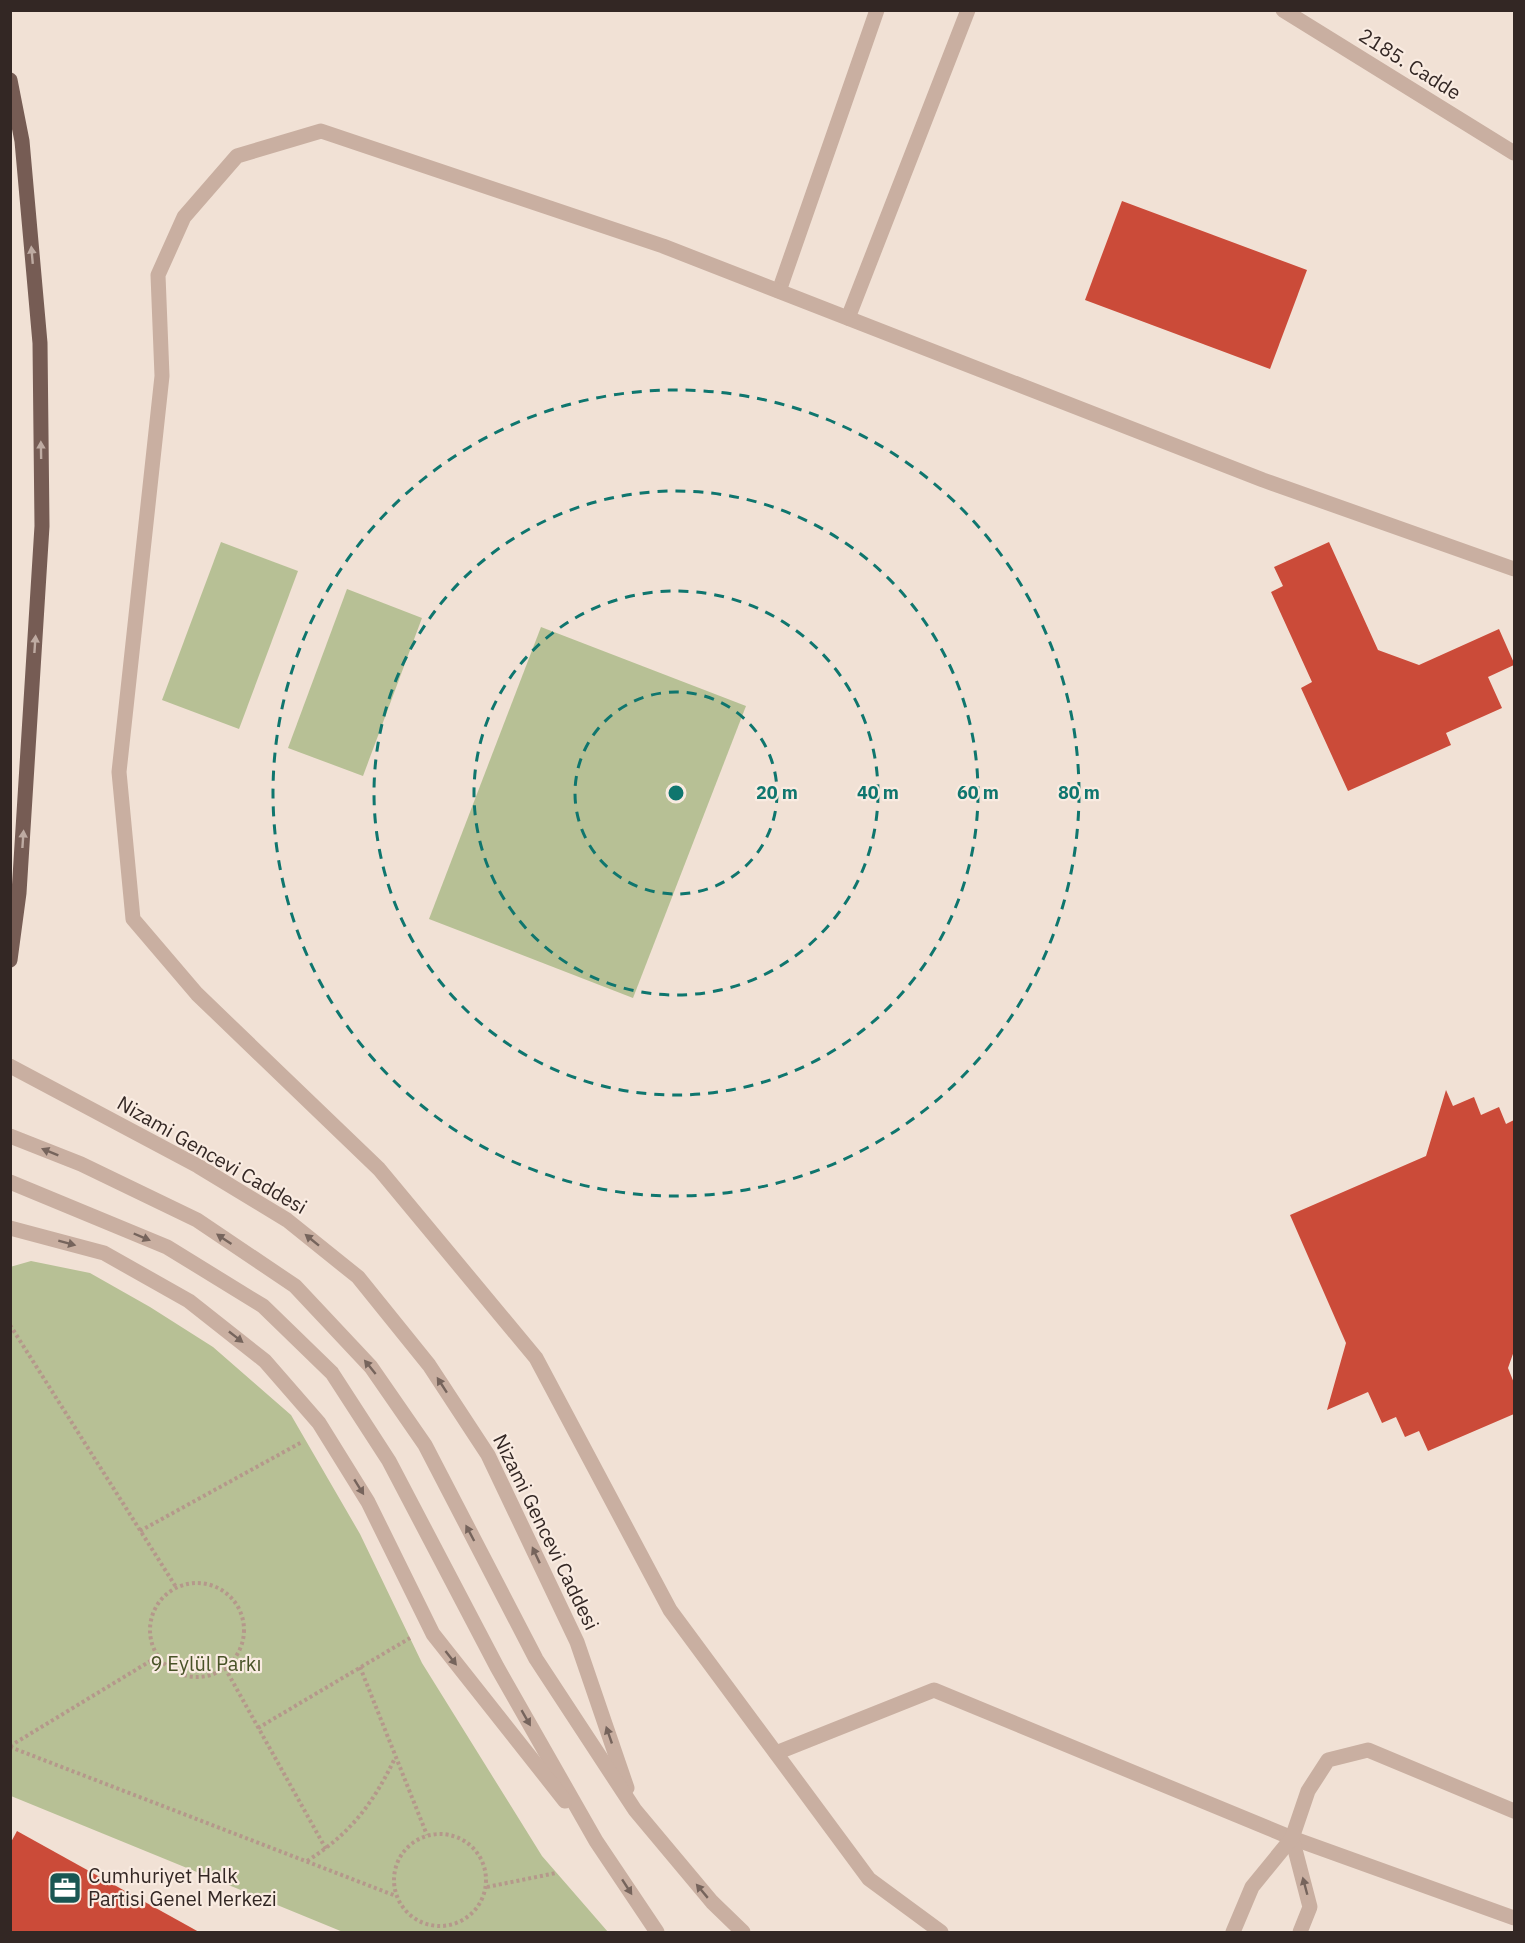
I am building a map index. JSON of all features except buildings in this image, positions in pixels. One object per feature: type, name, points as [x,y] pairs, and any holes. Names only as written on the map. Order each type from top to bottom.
[{"type":"main road","points":[[10,80],[22,141],[40,343],[42,526],[19,893],[10,960]]},
{"type":"street","points":[[779,291],[877,10]]},
{"type":"street","points":[[848,318],[968,10]]},
{"type":"street","name":"2185. Cadde","points":[[1283,10],[1515,153]]},
{"type":"street","points":[[941,1932],[869,1879],[670,1610],[536,1358],[379,1169],[197,994],[133,919],[119,772],[162,376],[158,275],[184,217],[237,156],[321,131],[663,246],[1263,480],[1515,569]]},
{"type":"street","name":"Nizami Gencevi Caddesi","points":[[10,1066],[198,1166],[287,1220],[358,1277],[429,1365],[488,1455],[577,1642],[635,1810]]},
{"type":"street","name":"Nizami Gencevi Caddesi","points":[[10,1136],[81,1164],[197,1220],[294,1286],[371,1367],[424,1445],[536,1659],[635,1810],[712,1902],[743,1932]]},
{"type":"street","points":[[10,1182],[167,1247],[263,1306],[332,1373],[389,1461],[497,1667],[596,1840],[657,1932]]},
{"type":"street","points":[[10,1228],[104,1253],[189,1301],[265,1360],[324,1430],[368,1502],[433,1634],[596,1840]]},
{"type":"street","points":[[776,1753],[934,1690],[1292,1838],[1515,1918]]},
{"type":"street","points":[[1233,1932],[1252,1887],[1292,1838],[1308,1791],[1328,1760],[1368,1750],[1515,1811]]},
{"type":"street","points":[[1292,1838],[1310,1906],[1300,1932]]},
{"type":"path","points":[[10,1324],[176,1587]]},
{"type":"path","points":[[140,1531],[324,1430]]},
{"type":"path","points":[[191,1583],[208,1584],[222,1590],[234,1601],[242,1614],[244,1629],[242,1644],[236,1658],[225,1668],[211,1675],[196,1677],[181,1675],[168,1668],[157,1657],[151,1642],[149,1626],[153,1610],[163,1597],[176,1587],[191,1583]]},
{"type":"path","points":[[258,1728],[429,1627]]},
{"type":"path","points":[[10,1747],[157,1657]]},
{"type":"path","points":[[360,1667],[427,1835]]},
{"type":"path","points":[[225,1668],[326,1849]]},
{"type":"path","points":[[10,1747],[396,1896]]},
{"type":"path","points":[[307,1861],[350,1829],[381,1787],[395,1757]]},
{"type":"path","points":[[441,1834],[457,1837],[470,1845],[480,1856],[486,1872],[487,1887],[482,1902],[472,1914],[459,1923],[443,1926],[428,1925],[414,1919],[403,1909],[396,1896],[393,1881],[402,1852],[413,1842],[427,1835],[441,1834]]},
{"type":"path","points":[[487,1887],[556,1873]]},
{"type":"green space","points":[[221,542],[298,571],[239,729],[162,700]]},
{"type":"green space","points":[[347,589],[422,618],[363,776],[288,748]]},
{"type":"green space","points":[[541,627],[746,706],[633,998],[429,919]]},
{"type":"green space","name":"9 Eylül Parkı","points":[[31,1261],[90,1273],[150,1307],[213,1347],[291,1415],[360,1534],[422,1663],[542,1856],[608,1932],[343,1932],[11,1796],[10,1267]]},
{"type":"place","name":"Cumhuriyet Halk Partisi Genel Merkezi","points":[[65,1888]]}]
